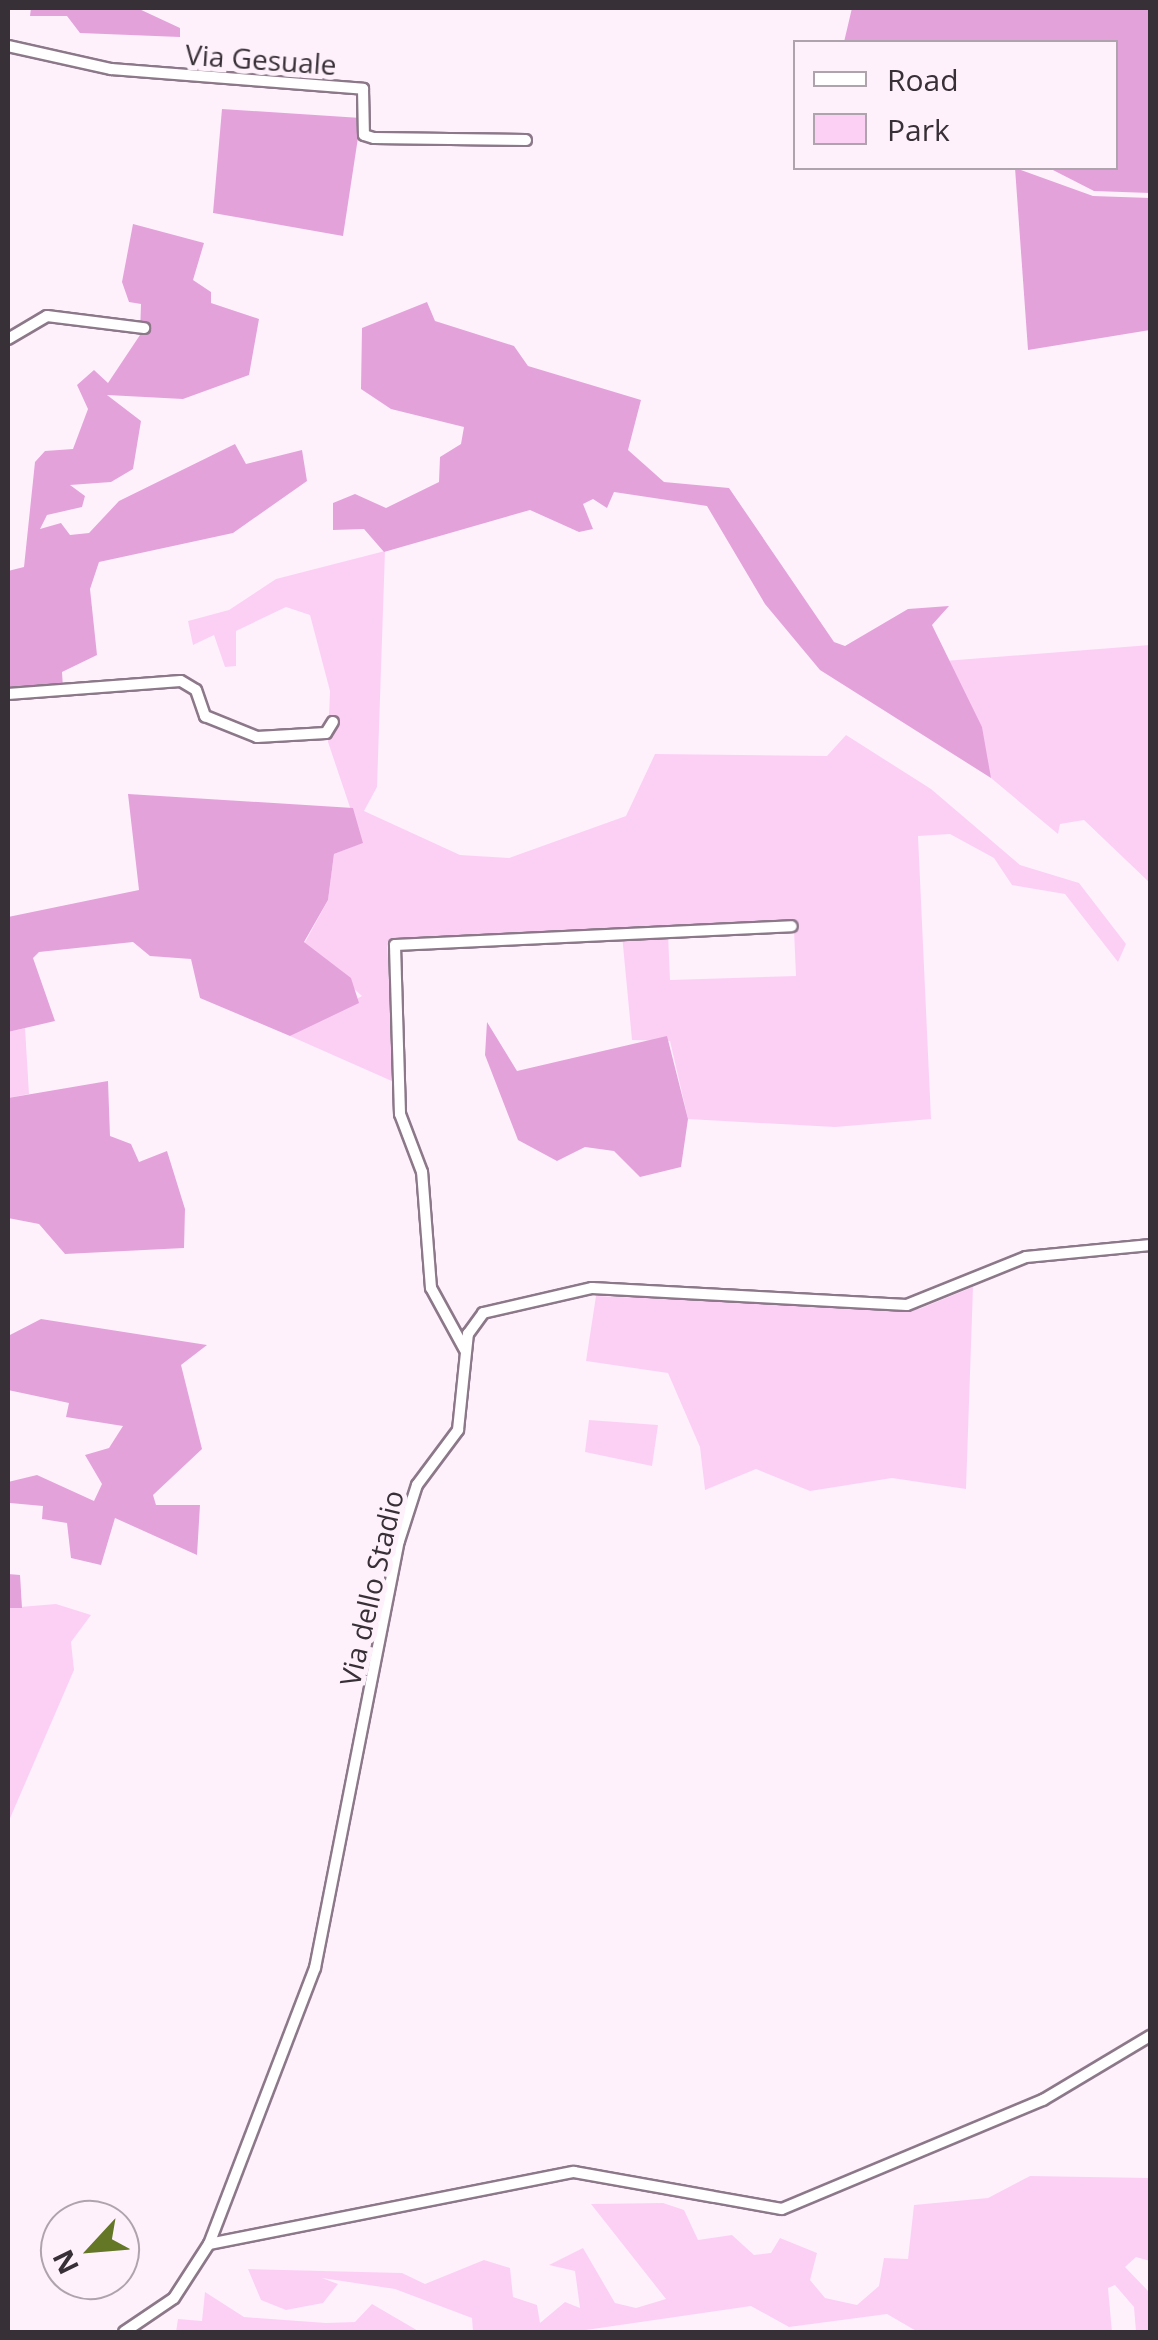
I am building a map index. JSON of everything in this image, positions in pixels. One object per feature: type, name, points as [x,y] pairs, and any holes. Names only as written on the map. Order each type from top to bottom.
[{"type":"street","name":"Via Gesuale","points":[[8,46],[111,69],[363,90],[364,135],[374,138],[526,140]]},
{"type":"street","points":[[8,339],[47,316],[144,328]]},
{"type":"street","points":[[8,694],[180,681],[196,690],[205,716],[257,736],[326,732],[334,722]]},
{"type":"street","points":[[466,1351],[431,1288],[422,1172],[400,1114],[394,945],[792,926]]},
{"type":"street","name":"Via dello Stadio","points":[[124,2332],[174,2298],[209,2244],[315,1968],[399,1542],[417,1485],[458,1430],[466,1351],[483,1313],[590,1288],[906,1305],[1026,1257],[1150,1245]]},
{"type":"street","points":[[209,2244],[574,2172],[782,2209],[1043,2100],[1150,2036]]},
{"type":"green space","points":[[385,551],[377,787],[364,811],[460,855],[509,858],[626,816],[655,754],[827,756],[846,735],[931,789],[1020,865],[1079,883],[1126,944],[1118,962],[1065,894],[1012,885],[994,858],[950,834],[918,836],[931,1119],[835,1127],[688,1119],[670,1041],[632,1040],[622,935],[398,948],[387,941],[394,1082],[290,1036],[362,996],[304,944],[328,900],[334,854],[362,843],[328,742],[330,691],[310,615],[286,607],[236,631],[236,666],[225,667],[214,635],[193,645],[188,621],[229,610],[276,579]],"holes":[[[794,930],[796,976],[670,980],[668,933]]]},
{"type":"green space","points":[[1150,645],[1150,883],[1084,820],[1060,824],[1058,834],[991,778],[944,661]]},
{"type":"green space","points":[[25,1028],[29,1094],[8,1098],[8,1032]]},
{"type":"green space","points":[[973,1287],[966,1489],[892,1478],[810,1491],[756,1469],[705,1490],[700,1447],[668,1373],[586,1361],[596,1296],[919,1309]]},
{"type":"green space","points":[[589,1420],[658,1425],[652,1466],[585,1452]]},
{"type":"green space","points":[[56,1604],[91,1615],[71,1642],[74,1670],[8,1823],[8,1608]]},
{"type":"green space","points":[[1030,2176],[1150,2178],[1150,2261],[1136,2257],[1125,2267],[1150,2293],[1150,2332],[1136,2332],[1134,2307],[1115,2285],[1108,2288],[1112,2332],[918,2332],[887,2314],[789,2327],[751,2306],[572,2332],[473,2332],[472,2318],[395,2289],[322,2278],[338,2284],[323,2303],[286,2310],[261,2300],[248,2269],[402,2273],[425,2284],[484,2260],[510,2268],[513,2297],[537,2305],[540,2323],[565,2302],[580,2308],[575,2271],[549,2265],[583,2248],[615,2303],[636,2308],[666,2299],[591,2204],[663,2203],[684,2210],[698,2240],[732,2235],[754,2255],[771,2253],[780,2238],[817,2253],[810,2280],[825,2298],[857,2305],[879,2286],[884,2258],[908,2259],[914,2205],[988,2198]]},
{"type":"green space","points":[[205,2292],[244,2317],[326,2323],[355,2322],[372,2304],[420,2332],[176,2332],[178,2319],[202,2321]]},
{"type":"shaded area","points":[[31,8],[137,8],[180,28],[180,37],[80,33],[67,16],[30,16]]},
{"type":"shaded area","points":[[852,8],[1150,8],[1150,193],[1094,191],[1053,170],[1118,170],[1118,40],[844,40]]},
{"type":"shaded area","points":[[222,109],[361,118],[343,236],[213,213]]},
{"type":"shaded area","points":[[1015,170],[1093,196],[1150,198],[1150,330],[1028,350]]},
{"type":"shaded area","points":[[133,224],[204,243],[193,280],[211,292],[211,303],[259,319],[249,375],[183,399],[107,395],[141,421],[133,469],[111,482],[70,485],[85,496],[82,507],[47,515],[40,529],[61,523],[70,535],[89,533],[119,501],[235,444],[246,464],[302,450],[307,481],[233,533],[99,562],[90,589],[97,655],[62,672],[63,688],[8,691],[8,571],[24,567],[35,462],[45,451],[73,449],[88,409],[77,385],[94,370],[108,383],[140,335],[141,304],[129,302],[122,282]]},
{"type":"shaded area","points":[[427,302],[435,321],[514,346],[528,366],[641,400],[628,450],[664,482],[729,488],[834,642],[845,646],[908,609],[949,606],[932,625],[982,727],[991,778],[820,670],[765,604],[707,506],[614,492],[607,508],[593,499],[583,504],[593,529],[579,532],[530,510],[384,552],[364,529],[333,530],[333,503],[355,494],[386,508],[439,482],[440,457],[461,444],[464,427],[391,409],[361,389],[362,328]]},
{"type":"shaded area","points":[[128,794],[353,808],[363,843],[334,854],[328,900],[304,942],[351,978],[359,1003],[290,1036],[200,998],[191,959],[150,956],[133,942],[39,952],[33,958],[55,1021],[8,1032],[8,917],[139,890]]},
{"type":"shaded area","points":[[487,1022],[517,1071],[667,1036],[688,1119],[681,1167],[640,1177],[614,1151],[585,1147],[557,1161],[518,1140],[485,1055]]},
{"type":"shaded area","points":[[108,1081],[110,1136],[131,1144],[139,1162],[167,1151],[185,1209],[184,1248],[65,1254],[39,1224],[8,1218],[8,1098]]},
{"type":"shaded area","points":[[41,1319],[207,1345],[181,1365],[202,1449],[153,1495],[156,1505],[200,1505],[197,1555],[115,1518],[101,1565],[71,1558],[67,1523],[42,1519],[43,1506],[10,1503],[8,1518],[8,1482],[37,1475],[94,1501],[102,1484],[85,1455],[109,1448],[123,1426],[66,1417],[69,1403],[8,1390],[8,1336]]},
{"type":"shaded area","points":[[8,1574],[20,1575],[22,1608],[8,1608]]}]
